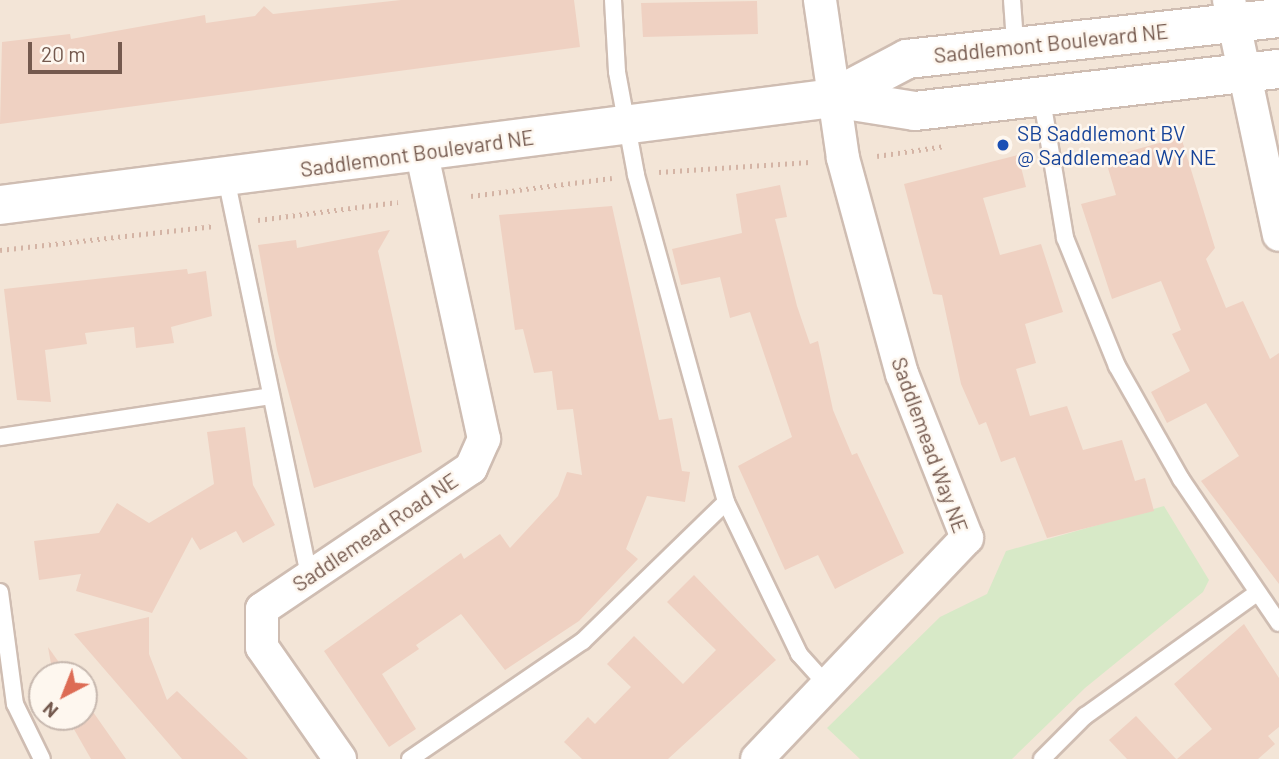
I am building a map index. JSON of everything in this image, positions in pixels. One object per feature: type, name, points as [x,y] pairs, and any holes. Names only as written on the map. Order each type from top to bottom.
[{"type":"street","points":[[820,0],[833,98]]},
{"type":"street","name":"Saddlemont Boulevard NE","points":[[833,98],[907,59],[1231,13],[1279,18]]},
{"type":"street","points":[[1231,13],[1261,71],[1279,235]]},
{"type":"street","name":"Saddlemont Boulevard NE","points":[[0,205],[422,155],[625,122],[833,98],[915,111],[1041,94],[1261,71]]},
{"type":"street","name":"Saddlemead Way NE","points":[[757,759],[825,683],[967,538],[902,374],[842,159],[833,98]]},
{"type":"street","name":"Saddlemead Road NE","points":[[340,759],[262,647],[262,609],[471,468],[484,439],[422,155]]},
{"type":"lane","points":[[613,0],[625,122],[726,502],[799,654],[825,683]]},
{"type":"lane","points":[[1012,0],[1015,42]]},
{"type":"lane","points":[[1041,94],[1042,131],[1065,238],[1117,366],[1257,593],[1279,623]]},
{"type":"lane","points":[[226,178],[233,223],[309,576]]},
{"type":"lane","points":[[0,438],[271,397]]},
{"type":"lane","points":[[410,759],[583,641],[726,502]]},
{"type":"lane","points":[[0,592],[15,704],[43,759]]},
{"type":"lane","points":[[1042,759],[1085,716],[1257,593]]},
{"type":"path","points":[[0,250],[398,202]]},
{"type":"shaded area","points":[[0,0],[1279,0],[1279,759],[0,759]]},
{"type":"green space","points":[[1164,506],[1209,580],[1203,592],[1085,688],[1012,759],[860,759],[827,728],[940,617],[987,594],[1006,551]]},
{"type":"building","points":[[401,0],[574,0],[580,47],[0,124],[2,42],[70,34],[71,39],[205,15],[206,23],[255,16],[264,6],[273,14]]},
{"type":"building","points":[[757,1],[758,34],[643,37],[641,3]]},
{"type":"building","points":[[1181,137],[1215,248],[1206,259],[1226,308],[1243,301],[1270,359],[1279,353],[1279,584],[1201,481],[1239,456],[1206,403],[1167,423],[1151,392],[1190,371],[1172,334],[1181,330],[1161,281],[1112,299],[1081,204],[1116,195],[1105,158]]},
{"type":"building","points":[[1018,155],[1026,187],[983,198],[1000,255],[1041,244],[1063,312],[1025,324],[1036,363],[1016,369],[1030,416],[1067,406],[1083,450],[1122,440],[1135,481],[1145,478],[1154,511],[1047,538],[1015,457],[1001,462],[986,422],[979,425],[961,384],[942,295],[933,294],[904,184]]},
{"type":"building","points":[[780,185],[787,217],[775,219],[797,306],[810,344],[818,341],[833,410],[852,455],[857,453],[904,553],[835,589],[818,555],[785,570],[738,466],[792,437],[750,312],[730,318],[720,277],[681,285],[672,249],[742,233],[736,194]]},
{"type":"building","points":[[612,206],[659,420],[672,418],[682,471],[690,472],[685,502],[647,496],[626,549],[638,559],[579,621],[505,670],[461,614],[416,645],[419,649],[382,674],[416,729],[389,747],[324,651],[461,553],[464,559],[500,534],[510,548],[558,496],[567,472],[582,475],[573,409],[557,410],[552,371],[534,373],[523,329],[515,330],[499,215]]},
{"type":"building","points":[[390,230],[378,251],[422,452],[314,488],[277,350],[258,245],[296,240],[297,248]]},
{"type":"building","points":[[187,269],[188,274],[206,271],[212,316],[171,327],[174,343],[136,348],[134,327],[85,333],[87,344],[45,350],[51,402],[17,400],[4,289]]},
{"type":"building","points":[[245,427],[253,485],[275,525],[243,543],[236,531],[200,550],[192,537],[152,613],[76,591],[81,574],[39,580],[34,541],[99,533],[117,503],[149,523],[214,484],[207,432]]},
{"type":"building","points":[[694,575],[776,660],[668,759],[582,759],[564,742],[588,717],[595,724],[631,687],[607,664],[634,636],[683,684],[716,650],[667,602]]},
{"type":"building","points":[[149,617],[149,654],[167,700],[177,691],[248,759],[182,759],[74,634]]},
{"type":"building","points":[[1244,624],[1279,678],[1279,727],[1268,736],[1275,744],[1258,759],[1177,759],[1212,729],[1174,684]]},
{"type":"building","points":[[48,647],[58,661],[50,661]]},
{"type":"building","points":[[1136,716],[1176,759],[1127,759],[1109,740]]},
{"type":"building","points":[[98,719],[126,759],[91,759],[75,731],[98,731]]},
{"type":"place","name":"SB Saddlemont BV @ Saddlemead WY NE","points":[[1003,145]]}]
